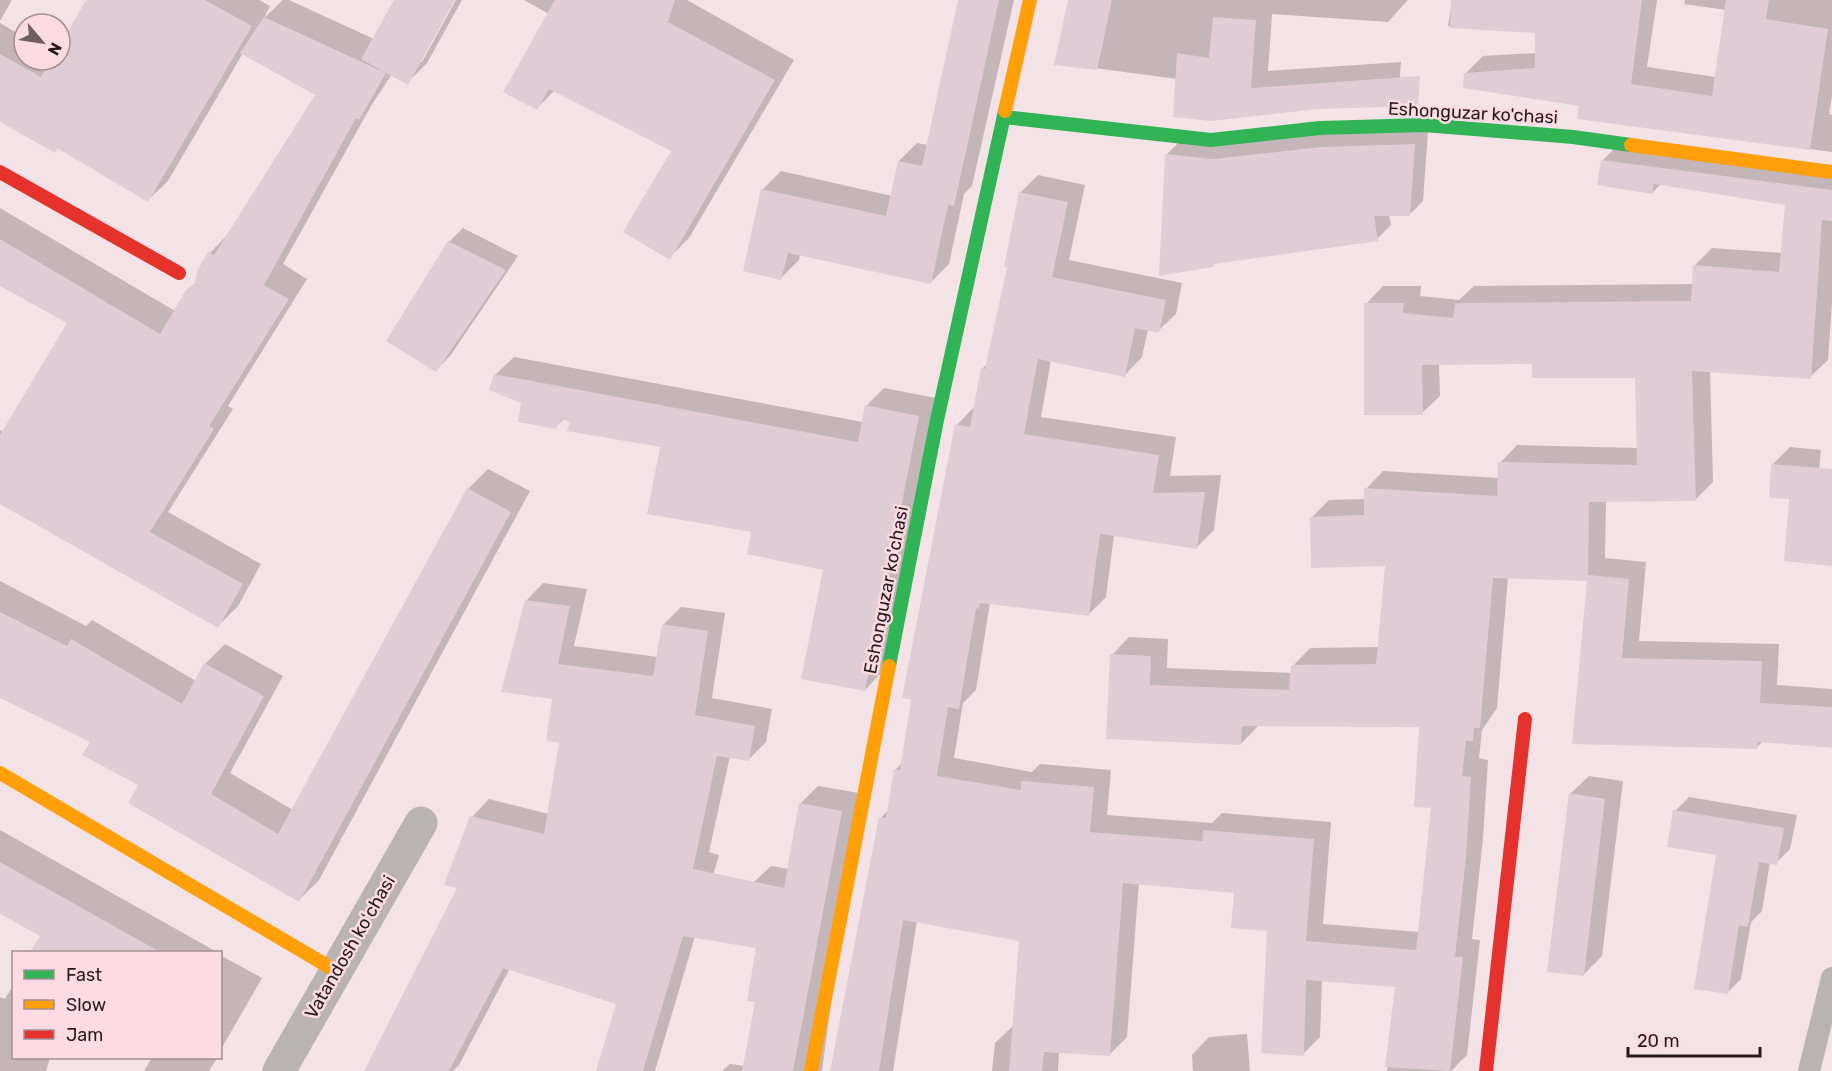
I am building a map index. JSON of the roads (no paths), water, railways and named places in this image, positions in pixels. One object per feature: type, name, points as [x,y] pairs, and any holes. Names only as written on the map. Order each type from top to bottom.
[{"type":"street","name":"Eshonguzar ko'chasi","points":[[811,1071],[937,420],[1030,0]]},
{"type":"street","name":"Eshonguzar ko'chasi","points":[[1004,117],[1211,140],[1320,128],[1424,125],[1573,136],[1832,172]]},
{"type":"street","points":[[0,172],[179,273]]},
{"type":"street","points":[[1486,1071],[1525,719]]},
{"type":"street","points":[[0,773],[336,971]]},
{"type":"street","name":"Vatandosh koʻchasi","points":[[279,1071],[421,823]]},
{"type":"lane","points":[[1809,1071],[1832,978]]}]
